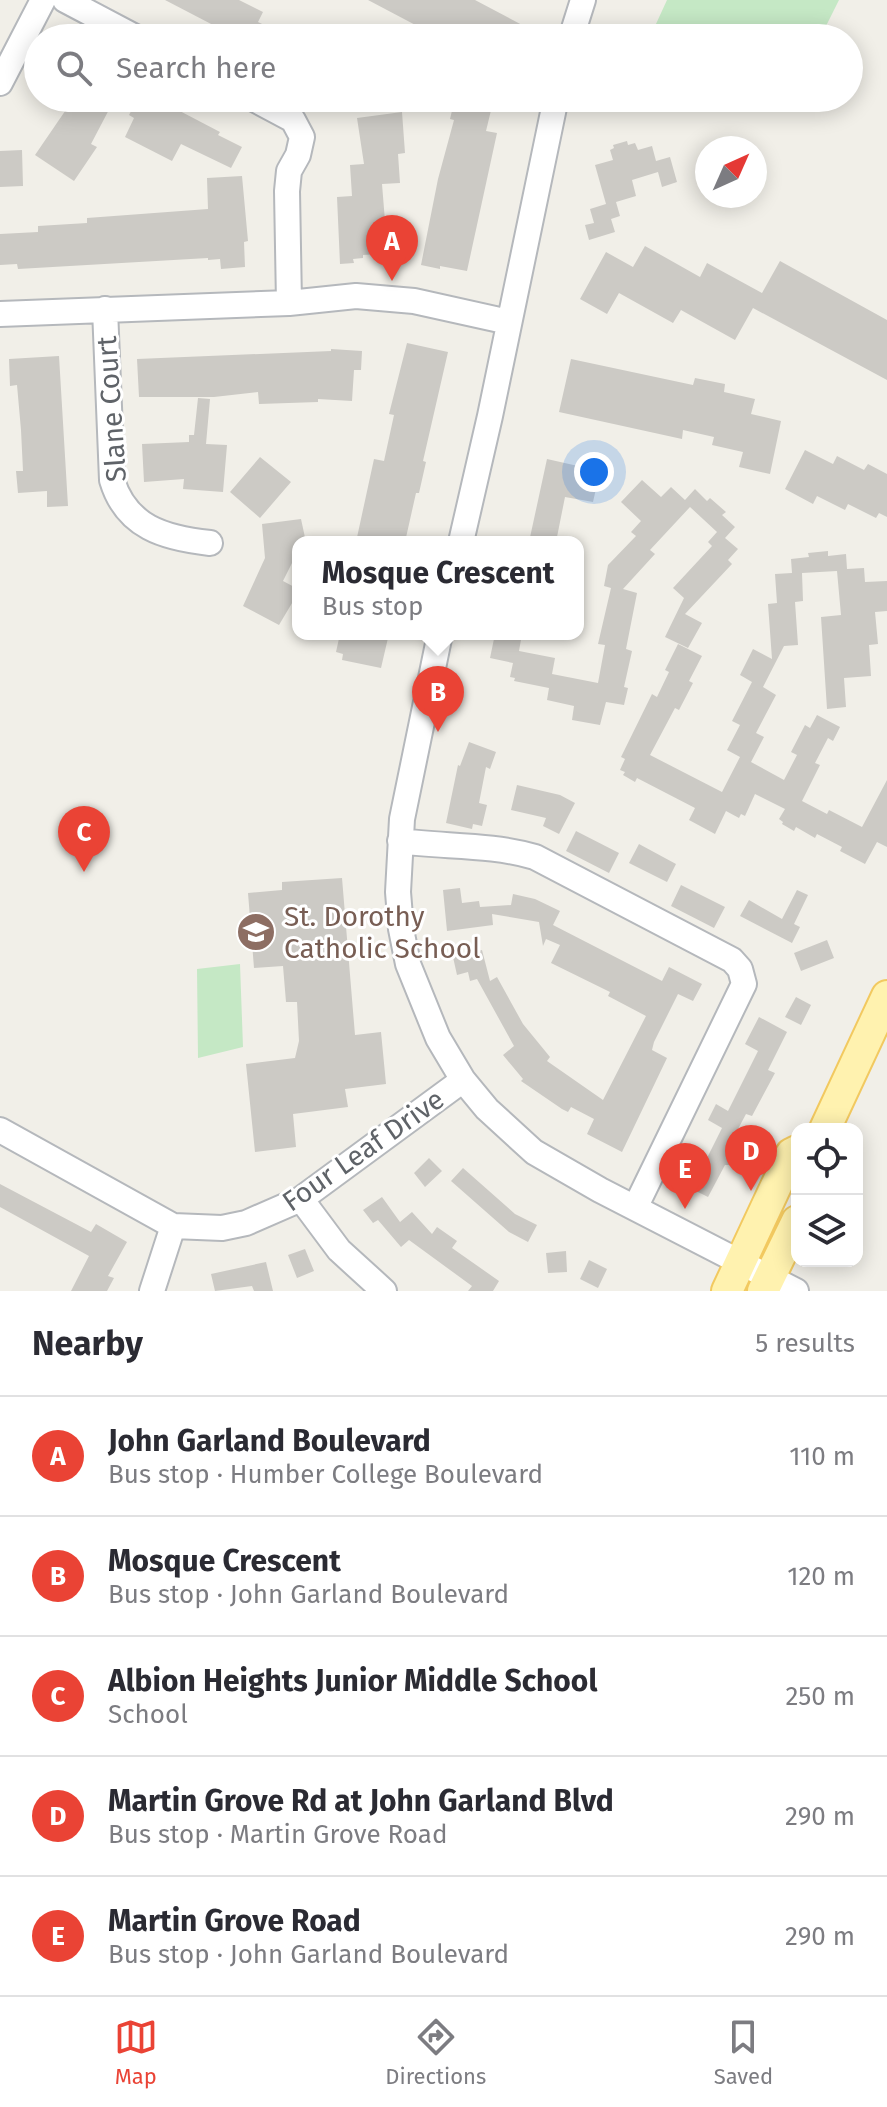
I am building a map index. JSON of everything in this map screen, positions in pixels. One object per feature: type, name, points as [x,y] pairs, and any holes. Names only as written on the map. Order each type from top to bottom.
[{"type":"main road","points":[[828,1123],[887,996]]},
{"type":"main road","points":[[727,1291],[791,1154]]},
{"type":"main road","points":[[776,1286],[791,1240]]},
{"type":"street","points":[[31,24],[43,0]]},
{"type":"street","points":[[65,0],[110,24]]},
{"type":"street","points":[[573,24],[576,2]]},
{"type":"street","points":[[0,83],[24,37]]},
{"type":"street","points":[[278,112],[293,120],[302,137],[298,155],[289,171],[287,191],[289,303]]},
{"type":"street","points":[[462,536],[553,112]]},
{"type":"street","points":[[0,314],[381,297],[455,308],[509,322]]},
{"type":"street","name":"Slane Court","points":[[105,309],[112,480],[118,501],[132,517],[176,540],[210,543]]},
{"type":"street","points":[[439,640],[400,841],[401,929],[408,964],[428,1018],[463,1080],[487,1109],[534,1152],[741,1263],[776,1286]]},
{"type":"street","points":[[400,841],[501,849],[535,857],[732,960],[740,969],[744,984],[635,1208]]},
{"type":"street","name":"Four Leaf Drive","points":[[2,1134],[173,1226],[222,1228],[246,1223],[301,1199],[463,1080]]},
{"type":"street","points":[[301,1199],[339,1250],[384,1291]]},
{"type":"street","points":[[152,1291],[173,1226]]},
{"type":"green space","points":[[667,0],[839,0],[827,24],[656,24]]},
{"type":"green space","points":[[240,964],[243,1047],[198,1058],[197,969]]},
{"type":"building","points":[[165,0],[239,0],[263,12],[258,22],[262,24],[211,24]]},
{"type":"building","points":[[368,0],[475,0],[520,24],[413,24]]},
{"type":"building","points":[[64,112],[108,112],[91,144],[97,147],[74,181],[35,155]]},
{"type":"building","points":[[131,112],[182,112],[242,147],[231,168],[181,144],[172,161],[125,137],[134,118],[129,115]]},
{"type":"building","points":[[402,112],[405,153],[398,154],[400,183],[382,184],[385,221],[380,221],[381,226],[378,227],[379,254],[363,255],[363,258],[353,259],[354,263],[340,264],[337,197],[352,196],[350,165],[364,164],[357,118]]},
{"type":"building","points":[[452,112],[491,112],[486,131],[497,133],[467,271],[421,265],[438,179],[454,120],[450,119]]},
{"type":"building","points":[[627,141],[628,145],[635,143],[638,150],[652,146],[656,161],[670,157],[677,182],[662,187],[658,172],[632,180],[636,196],[616,202],[620,216],[611,219],[615,232],[589,240],[585,225],[594,223],[590,209],[606,204],[595,165],[613,160],[610,150],[614,148],[613,145]]},
{"type":"building","points":[[22,150],[23,186],[0,187],[0,151]]},
{"type":"building","points":[[242,176],[248,241],[244,242],[245,267],[221,269],[220,259],[208,258],[18,269],[17,264],[0,265],[0,234],[38,232],[38,226],[87,223],[87,218],[208,209],[207,178]]},
{"type":"building","points":[[645,246],[700,277],[707,263],[762,293],[780,261],[887,320],[887,380],[753,308],[735,340],[681,310],[673,323],[619,293],[607,314],[580,299],[606,252],[633,267]]},
{"type":"building","points":[[407,343],[448,352],[423,461],[426,462],[419,493],[416,493],[406,536],[357,536],[374,459],[384,461],[394,415],[389,414]]},
{"type":"building","points":[[331,349],[362,351],[361,370],[354,370],[352,401],[318,399],[318,402],[259,404],[258,392],[214,397],[139,397],[137,359]]},
{"type":"building","points":[[59,356],[68,506],[47,507],[47,491],[18,493],[16,471],[23,471],[21,430],[17,385],[10,386],[9,359]]},
{"type":"building","points":[[571,359],[693,385],[695,378],[725,384],[724,392],[755,399],[751,414],[781,421],[770,474],[739,467],[743,452],[712,445],[714,437],[683,430],[682,439],[559,412]]},
{"type":"building","points":[[198,398],[210,399],[206,444],[227,445],[223,492],[183,489],[184,479],[144,482],[142,444],[189,442],[189,435],[194,435]]},
{"type":"building","points":[[805,450],[833,464],[837,456],[864,470],[868,464],[887,474],[887,517],[879,513],[876,518],[848,504],[845,510],[817,496],[813,504],[785,489]]},
{"type":"building","points":[[260,457],[291,482],[260,518],[230,492]]},
{"type":"building","points":[[547,459],[600,471],[593,502],[565,497],[557,536],[530,536]]},
{"type":"building","points":[[642,480],[661,497],[671,487],[685,500],[695,489],[707,501],[710,498],[726,512],[722,515],[735,527],[725,538],[738,549],[728,560],[732,564],[685,614],[702,623],[688,648],[665,637],[684,598],[673,588],[712,546],[708,542],[717,532],[690,507],[650,550],[655,554],[623,589],[637,593],[626,649],[632,651],[624,687],[628,688],[624,705],[606,702],[600,725],[572,720],[574,706],[547,700],[549,688],[514,681],[515,678],[510,677],[513,663],[490,658],[494,640],[521,640],[519,651],[555,658],[552,674],[598,683],[605,645],[598,644],[611,588],[604,586],[608,565],[636,536],[631,532],[641,521],[621,502]]},
{"type":"building","points":[[301,519],[305,536],[292,536],[292,563],[283,581],[292,586],[292,603],[279,625],[243,606],[265,558],[262,524]]},
{"type":"building","points":[[828,551],[828,556],[846,554],[847,569],[864,568],[865,582],[887,581],[887,611],[875,612],[878,644],[869,645],[871,676],[844,678],[846,707],[827,709],[821,617],[841,615],[837,571],[802,573],[803,601],[795,602],[798,645],[784,646],[763,687],[776,695],[756,733],[764,737],[751,762],[784,780],[797,755],[791,752],[805,725],[810,728],[817,715],[840,727],[833,741],[828,738],[815,763],[820,765],[802,801],[827,814],[829,810],[862,827],[887,780],[887,847],[877,842],[865,864],[817,834],[815,838],[796,827],[794,831],[782,824],[779,819],[785,809],[755,794],[745,816],[741,814],[739,818],[726,811],[715,834],[689,820],[695,808],[637,778],[635,782],[620,770],[625,759],[621,757],[652,694],[657,697],[669,672],[665,670],[678,644],[702,656],[679,710],[675,708],[650,755],[722,792],[740,757],[727,750],[740,725],[732,721],[752,682],[740,675],[753,649],[772,659],[768,604],[777,603],[775,574],[792,573],[791,559]]},
{"type":"building","points":[[339,640],[388,640],[381,668],[342,660],[343,654],[336,652]]},
{"type":"building","points":[[469,742],[496,752],[490,769],[486,767],[479,803],[487,805],[482,826],[473,824],[472,829],[446,823],[458,765]]},
{"type":"building","points":[[517,785],[560,795],[575,803],[559,834],[543,826],[546,818],[511,810]]},
{"type":"building","points":[[576,831],[619,853],[609,873],[566,851]]},
{"type":"building","points":[[639,844],[676,864],[667,882],[629,863]]},
{"type":"building","points":[[342,878],[355,1035],[381,1032],[386,1084],[345,1089],[348,1107],[293,1114],[296,1147],[255,1152],[246,1064],[295,1058],[299,1041],[297,1002],[286,1002],[283,966],[254,968],[248,893],[282,890],[282,882]]},
{"type":"building","points":[[681,885],[725,907],[714,928],[671,906]]},
{"type":"building","points":[[460,888],[462,903],[479,901],[480,907],[511,905],[513,894],[535,899],[560,911],[553,925],[662,981],[669,967],[702,984],[693,1001],[678,994],[654,1042],[652,1050],[667,1058],[622,1152],[587,1134],[594,1119],[571,1107],[568,1112],[562,1109],[521,1081],[523,1079],[503,1055],[514,1046],[477,979],[470,981],[468,972],[457,975],[453,957],[482,950],[490,981],[497,977],[523,1024],[550,1057],[547,1061],[603,1100],[646,1016],[608,996],[610,992],[551,963],[560,945],[546,939],[543,946],[539,922],[492,914],[493,925],[447,931],[443,890]]},
{"type":"building","points":[[797,890],[808,895],[794,924],[800,927],[792,943],[740,916],[749,900],[782,919]]},
{"type":"building","points":[[827,940],[834,958],[801,971],[794,953]]},
{"type":"building","points":[[796,997],[811,1005],[801,1025],[785,1017]]},
{"type":"building","points":[[759,1017],[787,1032],[768,1070],[775,1073],[752,1116],[746,1114],[729,1146],[737,1150],[708,1197],[682,1184],[689,1169],[699,1174],[722,1128],[708,1120],[716,1104],[728,1111],[758,1051],[745,1044]]},
{"type":"building","points":[[429,1158],[442,1171],[425,1187],[414,1173]]},
{"type":"building","points":[[463,1168],[515,1214],[537,1225],[528,1242],[509,1232],[451,1181]]},
{"type":"building","points":[[0,1184],[91,1232],[96,1224],[127,1242],[108,1276],[114,1278],[107,1291],[71,1291],[89,1256],[0,1207]]},
{"type":"building","points":[[382,1197],[400,1222],[412,1212],[432,1234],[437,1227],[457,1241],[452,1248],[499,1281],[493,1291],[468,1291],[472,1286],[409,1240],[401,1247],[378,1220],[373,1223],[363,1210]]},
{"type":"building","points":[[305,1249],[314,1271],[297,1278],[288,1255]]},
{"type":"building","points":[[566,1251],[567,1272],[548,1273],[546,1253]]},
{"type":"building","points":[[589,1260],[607,1269],[598,1288],[580,1279]]},
{"type":"building","points":[[266,1262],[273,1291],[254,1291],[252,1286],[215,1291],[211,1274]]},
{"type":"place","name":"John Garland Boulevard","points":[[392,281]]},
{"type":"place","name":"Mosque Crescent","points":[[438,732]]},
{"type":"place","name":"Albion Heights Junior Middle School","points":[[84,872]]},
{"type":"place","name":"St. Dorothy Catholic School","points":[[256,932]]},
{"type":"place","name":"Martin Grove Rd at John Garland Blvd","points":[[751,1191]]},
{"type":"place","name":"Martin Grove Road","points":[[685,1209]]}]
